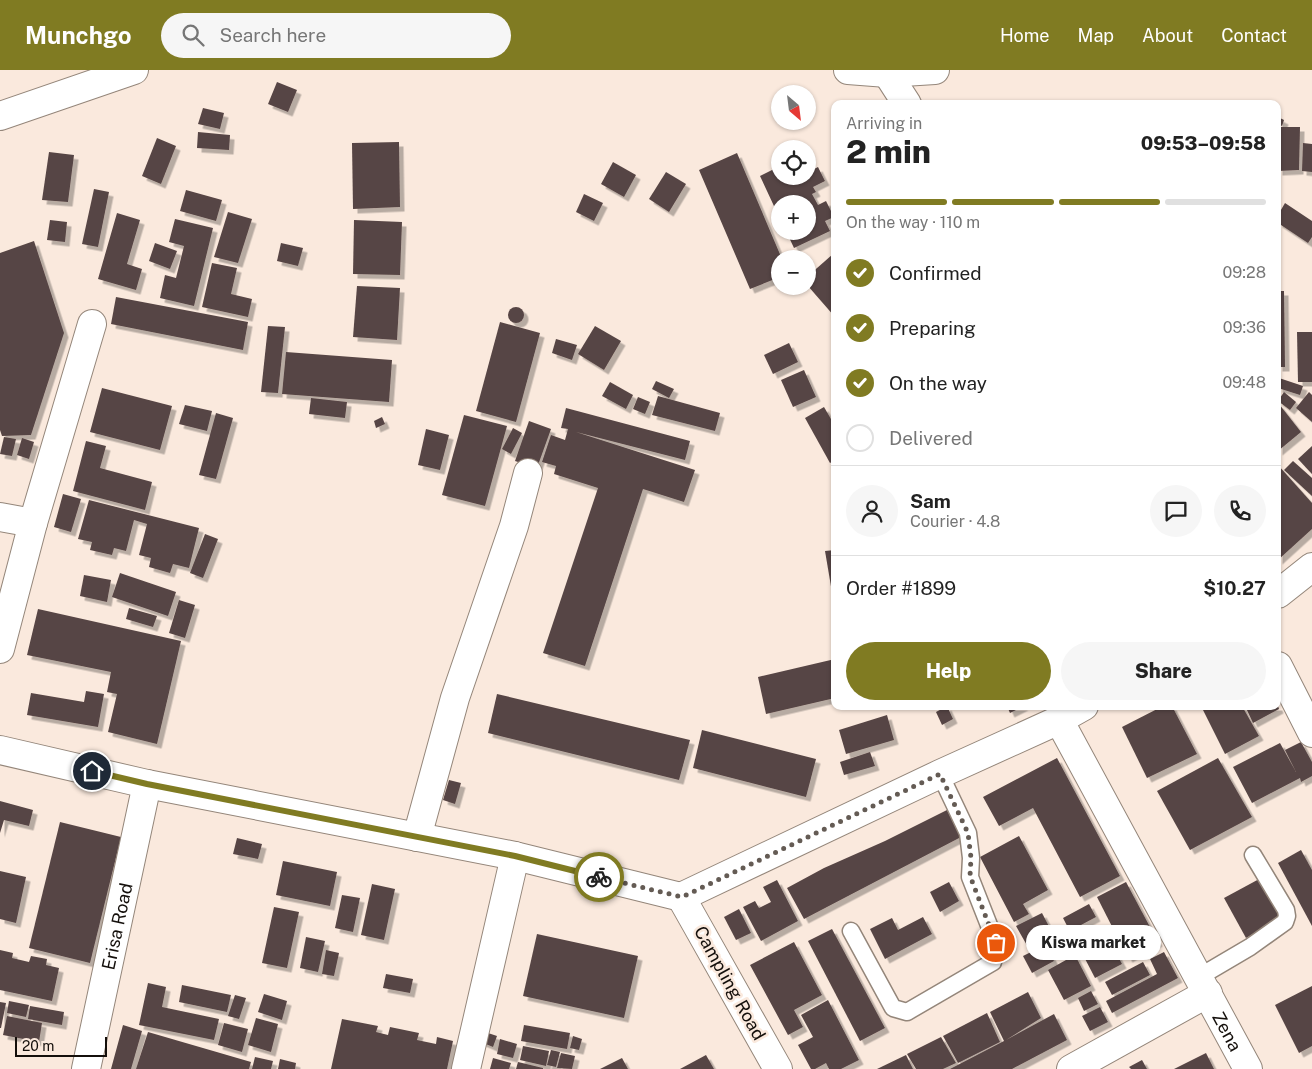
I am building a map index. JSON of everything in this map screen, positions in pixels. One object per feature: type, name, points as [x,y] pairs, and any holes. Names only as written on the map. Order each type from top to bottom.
[{"type":"street","points":[[0,116],[134,70]]},
{"type":"street","points":[[848,70],[887,73],[935,70]]},
{"type":"street","points":[[887,73],[904,100]]},
{"type":"street","points":[[0,648],[33,523],[92,324]]},
{"type":"street","points":[[418,837],[455,698],[514,526],[528,473]]},
{"type":"street","points":[[0,517],[33,523]]},
{"type":"street","points":[[1281,592],[1312,566]]},
{"type":"street","points":[[1281,672],[1312,733]]},
{"type":"street","points":[[0,750],[147,784],[515,856],[682,897],[1077,710]]},
{"type":"street","name":"Zena","points":[[1059,720],[1248,1069]]},
{"type":"street","name":"Erisa Road","points":[[86,1069],[147,784]]},
{"type":"street","points":[[466,1069],[515,856]]},
{"type":"street","name":"Campling Road","points":[[682,897],[778,1069]]},
{"type":"street","points":[[1071,1069],[1204,985]]},
{"type":"lane","points":[[851,931],[893,1008],[907,1012],[993,962],[996,943],[970,876],[971,858],[968,833],[940,774]]},
{"type":"lane","points":[[1204,985],[1250,947],[1285,922],[1286,910],[1253,855]]},
{"type":"building","points":[[277,82],[297,90],[288,112],[268,104]]},
{"type":"building","points":[[203,108],[224,113],[220,129],[198,124]]},
{"type":"building","points":[[1281,127],[1300,127],[1299,170],[1281,171]]},
{"type":"building","points":[[198,132],[230,135],[229,150],[197,148]]},
{"type":"building","points":[[157,138],[176,146],[161,184],[142,176]]},
{"type":"building","points":[[399,142],[400,207],[353,209],[352,143]]},
{"type":"building","points":[[1303,143],[1312,144],[1312,172],[1302,171]]},
{"type":"building","points":[[49,152],[74,155],[68,202],[42,200]]},
{"type":"building","points":[[737,153],[771,233],[771,240],[774,240],[778,250],[771,250],[771,281],[750,289],[699,170]]},
{"type":"building","points":[[613,162],[636,175],[624,197],[601,184]]},
{"type":"building","points":[[818,167],[825,181],[813,187],[816,192],[813,195],[771,195],[771,200],[760,176],[771,170],[771,185],[816,185],[816,168]]},
{"type":"building","points":[[666,172],[686,184],[669,212],[649,199]]},
{"type":"building","points":[[94,189],[109,192],[98,247],[82,244]]},
{"type":"building","points":[[186,190],[222,200],[216,221],[180,211]]},
{"type":"building","points":[[584,194],[603,203],[594,221],[576,212]]},
{"type":"building","points":[[816,201],[818,205],[826,201],[831,211],[831,218],[825,221],[830,231],[816,238]]},
{"type":"building","points":[[1285,203],[1312,221],[1312,237],[1308,243],[1281,225],[1281,210]]},
{"type":"building","points":[[228,212],[252,219],[238,263],[214,257]]},
{"type":"building","points":[[117,213],[140,220],[127,264],[142,269],[136,290],[98,279]]},
{"type":"building","points":[[175,219],[213,228],[194,306],[160,298],[165,275],[176,278],[184,246],[169,242]]},
{"type":"building","points":[[50,220],[67,222],[65,242],[47,240]]},
{"type":"building","points":[[354,220],[402,222],[400,275],[353,274]]},
{"type":"building","points":[[790,240],[811,240],[794,248]]},
{"type":"building","points":[[34,241],[64,333],[31,435],[2,436],[0,430],[0,253]]},
{"type":"building","points":[[155,243],[177,251],[170,269],[149,261]]},
{"type":"building","points":[[281,243],[303,248],[298,266],[277,261]]},
{"type":"building","points":[[831,256],[831,312],[816,295],[816,269]]},
{"type":"building","points":[[212,263],[237,268],[231,294],[252,299],[248,317],[202,307]]},
{"type":"building","points":[[357,286],[400,288],[397,340],[353,337]]},
{"type":"building","points":[[1281,291],[1284,291],[1285,367],[1281,367]]},
{"type":"building","points":[[116,297],[248,322],[243,350],[111,324]]},
{"type":"building","points":[[513,307],[519,307],[524,312],[522,321],[513,323],[508,318],[508,312]]},
{"type":"building","points":[[500,322],[540,333],[516,422],[476,411]]},
{"type":"building","points":[[268,326],[285,327],[278,393],[261,392]]},
{"type":"building","points":[[595,326],[621,341],[604,370],[578,354]]},
{"type":"building","points":[[1297,332],[1312,332],[1312,382],[1298,382]]},
{"type":"building","points":[[556,339],[577,345],[572,360],[552,353]]},
{"type":"building","points":[[789,343],[798,362],[773,374],[764,355]]},
{"type":"building","points":[[286,352],[392,360],[389,402],[282,394]]},
{"type":"building","points":[[804,370],[816,397],[793,407],[781,380]]},
{"type":"building","points":[[1281,379],[1303,386],[1300,395],[1281,389]]},
{"type":"building","points":[[656,381],[674,389],[669,398],[652,389]]},
{"type":"building","points":[[610,382],[633,395],[626,409],[602,396]]},
{"type":"building","points":[[102,388],[172,406],[160,450],[90,432]]},
{"type":"building","points":[[1284,392],[1296,402],[1290,410],[1281,403],[1281,396]]},
{"type":"building","points":[[1309,392],[1312,395],[1312,422],[1296,408]]},
{"type":"building","points":[[658,396],[720,413],[715,431],[652,415]]},
{"type":"building","points":[[638,397],[650,402],[645,414],[633,409]]},
{"type":"building","points":[[311,398],[347,402],[345,418],[309,414]]},
{"type":"building","points":[[185,405],[212,411],[207,431],[179,424]]},
{"type":"building","points":[[824,407],[831,419],[830,463],[805,418]]},
{"type":"building","points":[[1281,407],[1301,432],[1281,449]]},
{"type":"building","points":[[566,408],[690,441],[685,460],[576,432],[695,470],[684,502],[643,489],[585,666],[543,653],[598,488],[554,474],[556,466],[542,462],[551,435],[565,440],[568,429],[561,428]]},
{"type":"building","points":[[216,413],[233,418],[216,479],[199,475]]},
{"type":"building","points":[[464,415],[507,426],[485,506],[442,495]]},
{"type":"building","points":[[382,417],[385,424],[376,428],[374,421]]},
{"type":"building","points":[[529,421],[551,429],[537,468],[515,461]]},
{"type":"building","points":[[513,428],[522,433],[511,454],[502,449]]},
{"type":"building","points":[[426,429],[449,435],[440,470],[418,465]]},
{"type":"building","points":[[4,437],[16,439],[12,456],[0,454]]},
{"type":"building","points":[[22,438],[34,442],[29,459],[17,455]]},
{"type":"building","points":[[86,441],[106,446],[100,468],[152,482],[145,510],[73,491]]},
{"type":"building","points":[[1312,446],[1312,474],[1298,459]]},
{"type":"building","points":[[1293,461],[1312,478],[1312,496],[1284,470]]},
{"type":"building","points":[[1281,468],[1312,503],[1312,529],[1281,557]]},
{"type":"building","points":[[63,494],[81,499],[71,532],[54,527]]},
{"type":"building","points":[[89,500],[199,528],[189,568],[173,564],[170,573],[149,567],[151,558],[139,555],[147,524],[134,520],[126,551],[114,548],[112,555],[90,550],[92,542],[78,539]]},
{"type":"building","points":[[205,534],[218,539],[203,578],[190,573]]},
{"type":"building","points":[[831,550],[831,586],[825,551]]},
{"type":"building","points":[[120,573],[176,592],[168,616],[112,597]]},
{"type":"building","points":[[84,575],[111,580],[107,602],[80,596]]},
{"type":"building","points":[[179,600],[195,605],[185,638],[169,633]]},
{"type":"building","points":[[129,608],[157,616],[153,627],[126,619]]},
{"type":"building","points":[[38,609],[181,641],[157,744],[108,732],[117,694],[107,692],[111,672],[27,655]]},
{"type":"building","points":[[831,660],[831,699],[766,714],[758,677]]},
{"type":"building","points":[[86,691],[104,694],[98,727],[27,715],[31,693],[84,702]]},
{"type":"building","points":[[497,694],[690,740],[679,780],[488,733]]},
{"type":"building","points":[[949,710],[953,719],[942,725],[936,712]]},
{"type":"building","points":[[1155,710],[1174,710],[1197,754],[1147,778],[1122,727]]},
{"type":"building","points":[[1203,710],[1244,710],[1259,736],[1225,754]]},
{"type":"building","points":[[1247,710],[1277,710],[1253,723]]},
{"type":"building","points":[[887,715],[894,740],[846,754],[839,730]]},
{"type":"building","points":[[702,730],[816,759],[806,797],[693,768]]},
{"type":"building","points":[[1301,742],[1312,762],[1312,776],[1301,782],[1300,778],[1252,803],[1233,767],[1280,743],[1296,772],[1285,750]]},
{"type":"building","points":[[870,752],[875,766],[844,775],[840,762]]},
{"type":"building","points":[[1057,758],[1120,876],[1080,897],[1033,808],[999,826],[983,797]]},
{"type":"building","points":[[1218,758],[1252,817],[1190,850],[1157,791]]},
{"type":"building","points":[[449,780],[461,783],[455,804],[443,800]]},
{"type":"building","points":[[0,801],[33,810],[29,826],[4,820],[0,833]]},
{"type":"building","points":[[947,810],[961,837],[804,919],[787,888],[824,868],[885,841]]},
{"type":"building","points":[[60,822],[121,837],[90,963],[29,948]]},
{"type":"building","points":[[1019,836],[1048,890],[1023,904],[1029,914],[1014,922],[980,857]]},
{"type":"building","points":[[237,838],[262,844],[258,859],[233,854]]},
{"type":"building","points":[[1301,850],[1312,870],[1312,926],[1278,863]]},
{"type":"building","points":[[283,861],[337,872],[330,906],[276,895]]},
{"type":"building","points":[[0,871],[26,877],[16,923],[0,919]]},
{"type":"building","points":[[1261,878],[1283,917],[1246,938],[1224,898]]},
{"type":"building","points":[[777,880],[798,921],[761,941],[743,907],[755,901],[759,908],[771,902],[763,887]]},
{"type":"building","points":[[949,882],[959,901],[940,912],[930,892]]},
{"type":"building","points":[[1126,882],[1158,942],[1128,958],[1097,897]]},
{"type":"building","points":[[372,884],[395,889],[384,940],[361,935]]},
{"type":"building","points":[[342,895],[360,898],[353,932],[335,928]]},
{"type":"building","points":[[1089,904],[1096,917],[1081,925],[1090,943],[1079,949],[1063,918]]},
{"type":"building","points":[[274,907],[299,912],[287,968],[262,963]]},
{"type":"building","points":[[739,909],[751,933],[736,940],[724,917]]},
{"type":"building","points":[[1042,913],[1054,936],[1029,949],[1016,926]]},
{"type":"building","points":[[923,917],[932,934],[885,959],[870,929],[892,918],[898,930]]},
{"type":"building","points":[[832,929],[885,1028],[860,1041],[808,941]]},
{"type":"building","points":[[537,934],[638,956],[624,1018],[523,996]]},
{"type":"building","points":[[306,937],[325,941],[318,972],[300,968]]},
{"type":"building","points":[[1109,939],[1122,964],[1095,978],[1082,953]]},
{"type":"building","points":[[794,942],[822,995],[794,1010],[803,1027],[788,1035],[750,965]]},
{"type":"building","points":[[1045,945],[1054,961],[1032,973],[1023,956]]},
{"type":"building","points":[[0,950],[13,953],[12,958],[29,962],[31,956],[47,959],[46,965],[59,968],[52,1001],[0,990]]},
{"type":"building","points":[[326,950],[339,953],[334,976],[322,974]]},
{"type":"building","points":[[1164,952],[1178,978],[1112,1013],[1106,1001],[1157,974],[1150,959]]},
{"type":"building","points":[[1075,955],[1091,986],[1064,1000],[1048,970]]},
{"type":"building","points":[[1143,962],[1150,975],[1112,995],[1105,982]]},
{"type":"building","points":[[386,974],[413,979],[410,993],[383,988]]},
{"type":"building","points":[[148,983],[166,987],[162,1007],[219,1019],[214,1040],[139,1025]]},
{"type":"building","points":[[182,985],[231,995],[227,1012],[179,1002]]},
{"type":"building","points":[[1312,986],[1312,1046],[1299,1053],[1275,1005]]},
{"type":"building","points":[[1091,991],[1098,1004],[1084,1011],[1078,998]]},
{"type":"building","points":[[1028,992],[1041,1018],[1006,1040],[1054,1014],[1067,1040],[1012,1069],[950,1069],[1004,1041],[990,1012]]},
{"type":"building","points":[[264,994],[287,1001],[282,1020],[258,1012]]},
{"type":"building","points":[[235,995],[246,998],[239,1019],[228,1016]]},
{"type":"building","points":[[828,1000],[859,1060],[841,1069],[829,1069],[826,1063],[811,1069],[798,1045],[813,1037],[801,1015]]},
{"type":"building","points":[[9,1001],[29,1005],[26,1017],[7,1013]]},
{"type":"building","points":[[0,1002],[6,1003],[1,1028],[0,1028]]},
{"type":"building","points":[[30,1006],[64,1012],[62,1025],[28,1019]]},
{"type":"building","points":[[1100,1007],[1108,1022],[1090,1031],[1082,1016]]},
{"type":"building","points":[[987,1013],[1000,1042],[958,1063],[943,1036]]},
{"type":"building","points":[[7,1016],[42,1023],[39,1042],[3,1035]]},
{"type":"building","points":[[256,1018],[278,1024],[271,1052],[248,1045]]},
{"type":"building","points":[[342,1019],[378,1026],[376,1032],[388,1035],[390,1027],[419,1033],[417,1040],[436,1044],[437,1037],[453,1041],[447,1069],[331,1069]]},
{"type":"building","points":[[224,1023],[248,1029],[242,1052],[218,1045]]},
{"type":"building","points":[[123,1025],[142,1031],[131,1069],[111,1069]]},
{"type":"building","points":[[524,1025],[570,1033],[567,1049],[521,1041]]},
{"type":"building","points":[[148,1032],[251,1062],[249,1069],[136,1069]]},
{"type":"building","points":[[485,1032],[497,1036],[493,1047],[481,1042]]},
{"type":"building","points":[[573,1036],[582,1039],[579,1050],[570,1048]]},
{"type":"building","points":[[941,1037],[956,1063],[943,1069],[916,1069],[907,1054]]},
{"type":"building","points":[[500,1039],[517,1044],[513,1058],[497,1054]]},
{"type":"building","points":[[523,1046],[549,1051],[546,1066],[520,1060]]},
{"type":"building","points":[[551,1050],[560,1052],[556,1067],[547,1065]]},
{"type":"building","points":[[561,1053],[575,1056],[572,1069],[557,1068]]},
{"type":"building","points":[[1206,1053],[1214,1069],[1174,1069]]},
{"type":"building","points":[[706,1055],[714,1069],[680,1069]]},
{"type":"building","points":[[906,1055],[913,1069],[877,1069]]},
{"type":"building","points":[[255,1057],[273,1061],[271,1069],[252,1069]]},
{"type":"building","points":[[493,1058],[511,1063],[509,1069],[490,1069]]},
{"type":"building","points":[[622,1058],[628,1069],[600,1069]]},
{"type":"building","points":[[280,1059],[296,1063],[295,1069],[278,1069]]},
{"type":"building","points":[[1142,1060],[1147,1069],[1131,1069],[1129,1067]]},
{"type":"building","points":[[518,1062],[543,1068],[543,1069],[516,1069]]},
{"type":"way so far","points":[[599,877],[682,897],[940,774],[968,833],[971,858],[970,876],[996,943]]},
{"type":"place","name":"Kiswa market","points":[[996,943]]},
{"type":"route","points":[[92,771],[147,784],[515,856],[599,877]]}]
